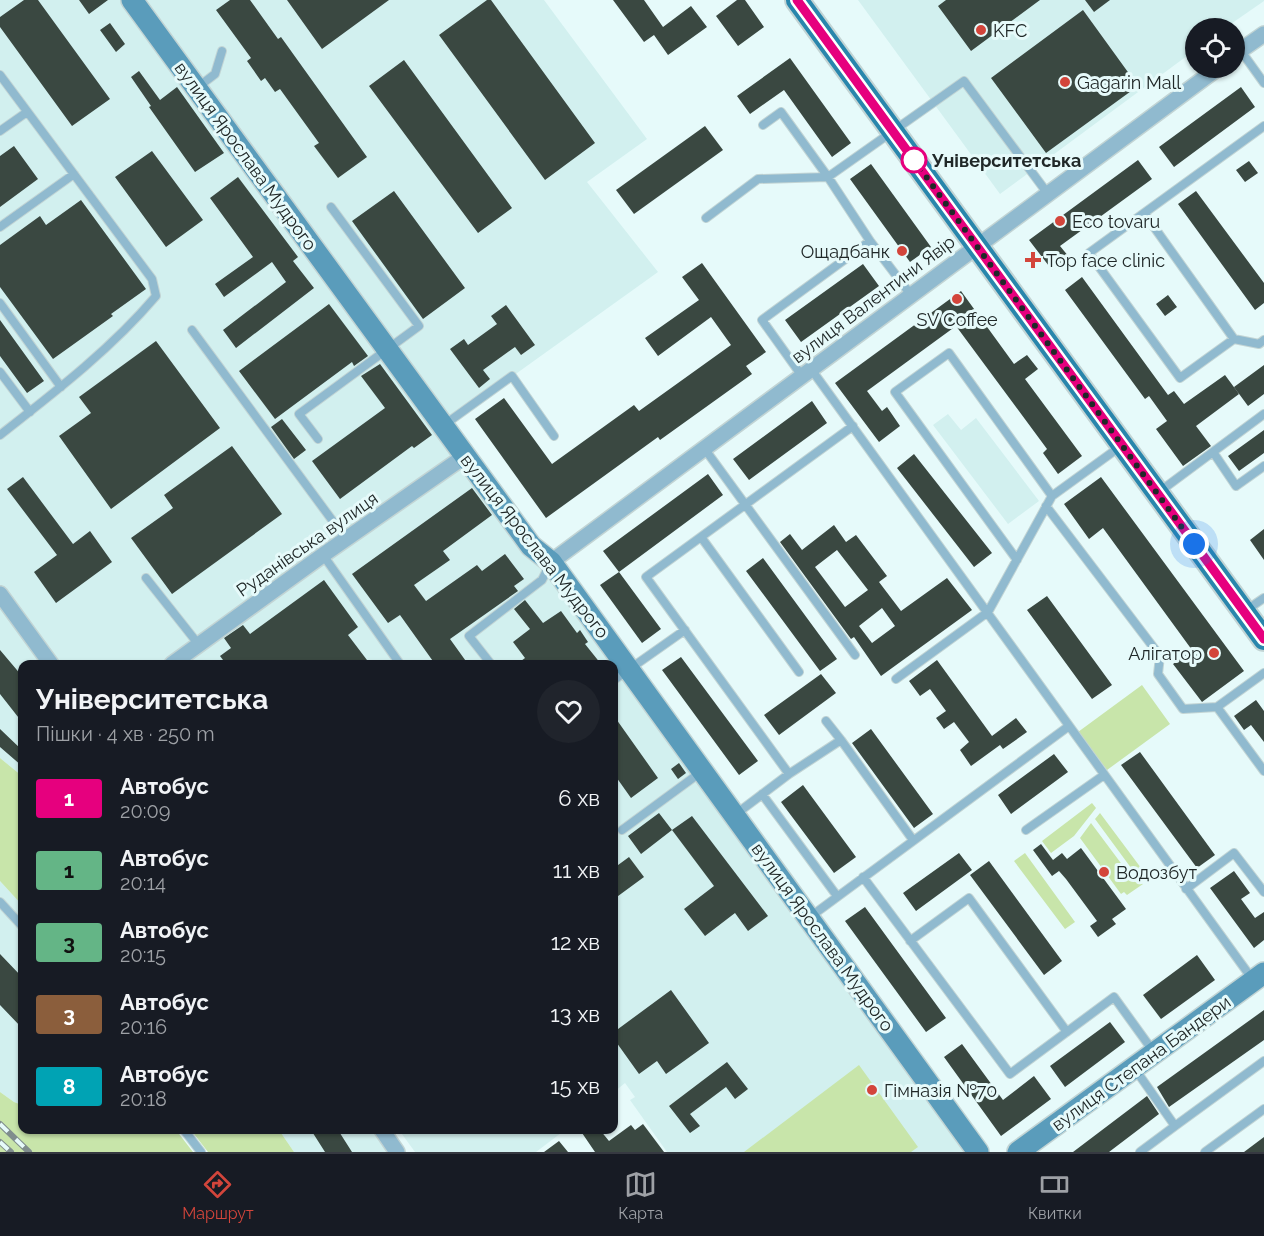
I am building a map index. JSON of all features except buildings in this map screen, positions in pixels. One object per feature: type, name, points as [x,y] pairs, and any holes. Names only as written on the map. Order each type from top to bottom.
[{"type":"main road","points":[[797,0],[1264,639]]},
{"type":"street","name":"вулиця Ярослава Мудрого","points":[[132,0],[531,546],[551,562],[612,660]]},
{"type":"street","points":[[1245,48],[1264,34]]},
{"type":"street","name":"вулиця Валентини Явір","points":[[551,562],[1205,78]]},
{"type":"street","name":"Руданівська вулиця","points":[[180,660],[322,555],[465,456]]},
{"type":"street","points":[[0,594],[48,660]]},
{"type":"street","name":"вулиця Ярослава Мудрого","points":[[621,674],[703,771],[978,1152]]},
{"type":"street","name":"вулиця Степана Бандери","points":[[1018,1152],[1261,977]]},
{"type":"street","points":[[385,1134],[398,1152]]},
{"type":"lane","points":[[196,88],[215,74],[222,51]]},
{"type":"lane","points":[[1245,61],[1264,83]]},
{"type":"lane","points":[[0,75],[152,279],[156,296],[130,327],[61,387],[0,435]]},
{"type":"lane","points":[[706,218],[758,179],[828,177],[964,81],[1048,194]]},
{"type":"lane","points":[[0,131],[27,112]]},
{"type":"lane","points":[[763,125],[781,112],[911,296]]},
{"type":"lane","points":[[1234,339],[1180,378],[1089,253],[1264,126]]},
{"type":"lane","points":[[0,227],[74,174]]},
{"type":"lane","points":[[318,440],[299,414],[419,326],[331,207]]},
{"type":"lane","points":[[1144,213],[1234,339],[1259,344],[1264,340]]},
{"type":"lane","points":[[870,241],[762,320],[853,426],[1186,889],[1261,977]]},
{"type":"lane","points":[[0,303],[61,387]]},
{"type":"lane","points":[[192,330],[346,539]]},
{"type":"lane","points":[[1017,560],[895,392],[949,353],[1052,495]]},
{"type":"lane","points":[[0,372],[30,412]]},
{"type":"lane","points":[[443,426],[512,376],[554,436]]},
{"type":"lane","points":[[1157,493],[1264,414]]},
{"type":"lane","points":[[789,774],[646,577],[853,426]]},
{"type":"lane","points":[[896,679],[988,612],[1052,495],[1122,445]]},
{"type":"lane","points":[[704,448],[855,655]]},
{"type":"lane","points":[[1213,452],[1236,486],[1264,466]]},
{"type":"lane","points":[[1046,506],[1160,656],[1158,674],[1183,709],[1217,708],[1264,673]]},
{"type":"lane","points":[[701,537],[800,672]]},
{"type":"lane","points":[[322,555],[397,660]]},
{"type":"lane","points":[[488,660],[469,636],[542,580],[551,562]]},
{"type":"lane","points":[[146,578],[199,645]]},
{"type":"lane","points":[[1244,612],[1264,598]]},
{"type":"lane","points":[[621,674],[685,630]]},
{"type":"lane","points":[[1217,708],[1264,771]]},
{"type":"lane","points":[[826,721],[913,840]]},
{"type":"lane","points":[[809,918],[1069,726]]},
{"type":"lane","points":[[734,815],[789,774],[841,740]]},
{"type":"lane","points":[[622,830],[703,771]]},
{"type":"lane","points":[[1026,830],[1104,775]]},
{"type":"lane","points":[[762,794],[837,896]]},
{"type":"lane","points":[[1186,889],[1234,853],[1264,892]]},
{"type":"lane","points":[[862,877],[1010,1074],[1114,997],[1154,1053]]},
{"type":"lane","points":[[910,941],[969,898],[1067,1032]]},
{"type":"lane","points":[[0,902],[18,922]]},
{"type":"lane","points":[[1140,1152],[1264,1061]]},
{"type":"lane","points":[[1134,1068],[1175,1126]]},
{"type":"lane","points":[[1204,1152],[1264,1109]]},
{"type":"lane","points":[[187,1134],[201,1152]]},
{"type":"shaded area","points":[[0,0],[544,0],[647,139],[587,182],[658,272],[443,426],[615,660],[54,660],[0,586]]},
{"type":"shaded area","points":[[858,0],[1264,0],[1239,18],[1185,18],[1185,57],[1000,194]]},
{"type":"shaded area","points":[[948,414],[961,430],[976,418],[1039,501],[1008,524],[933,425]]},
{"type":"shaded area","points":[[0,602],[41,660],[18,660],[18,773],[0,758]]},
{"type":"shaded area","points":[[618,663],[978,1152],[667,1152],[630,1100],[635,1097],[625,1083],[618,1089]]},
{"type":"shaded area","points":[[0,881],[18,901],[18,1104],[0,1092]]},
{"type":"shaded area","points":[[282,1134],[380,1134],[393,1152],[294,1152]]},
{"type":"shaded area","points":[[402,1134],[560,1134],[536,1152],[415,1152]]},
{"type":"green space","points":[[1142,685],[1170,724],[1107,770],[1078,732]]},
{"type":"green space","points":[[0,758],[18,773],[18,901],[0,881]]},
{"type":"green space","points":[[1092,803],[1096,808],[1074,836],[1051,853],[1042,841]]},
{"type":"green space","points":[[1100,813],[1147,876],[1137,876],[1095,819]]},
{"type":"green space","points":[[1091,823],[1135,882],[1143,884],[1127,895],[1124,892],[1121,894],[1080,838]]},
{"type":"green space","points":[[1025,853],[1075,922],[1065,929],[1014,861]]},
{"type":"green space","points":[[859,1065],[918,1147],[911,1152],[744,1152]]},
{"type":"green space","points":[[0,1092],[18,1104],[18,1134],[179,1134],[193,1152],[0,1152]]},
{"type":"green space","points":[[194,1134],[282,1134],[294,1152],[208,1152]]},
{"type":"railway","points":[[0,1124],[29,1152]]},
{"type":"railway","points":[[0,1142],[11,1152]]},
{"type":"bus line","name":"1","points":[[797,0],[1264,639]]},
{"type":"place","name":"KFC","points":[[981,30]]},
{"type":"place","name":"Gagarin Mall","points":[[1065,82]]},
{"type":"place","name":"Університетська","points":[[914,160]]},
{"type":"place","name":"Eco tovaru","points":[[1060,221]]},
{"type":"place","name":"Ощадбанк","points":[[902,251]]},
{"type":"place","name":"Top face clinic","points":[[1033,260]]},
{"type":"place","name":"SV Coffee","points":[[957,299]]},
{"type":"place","name":"Алігатор","points":[[1214,653]]},
{"type":"place","name":"Водозбут","points":[[1104,872]]},
{"type":"place","name":"Гімназія №70","points":[[872,1090]]},
{"type":"route","points":[[914,160],[1194,544]]}]
